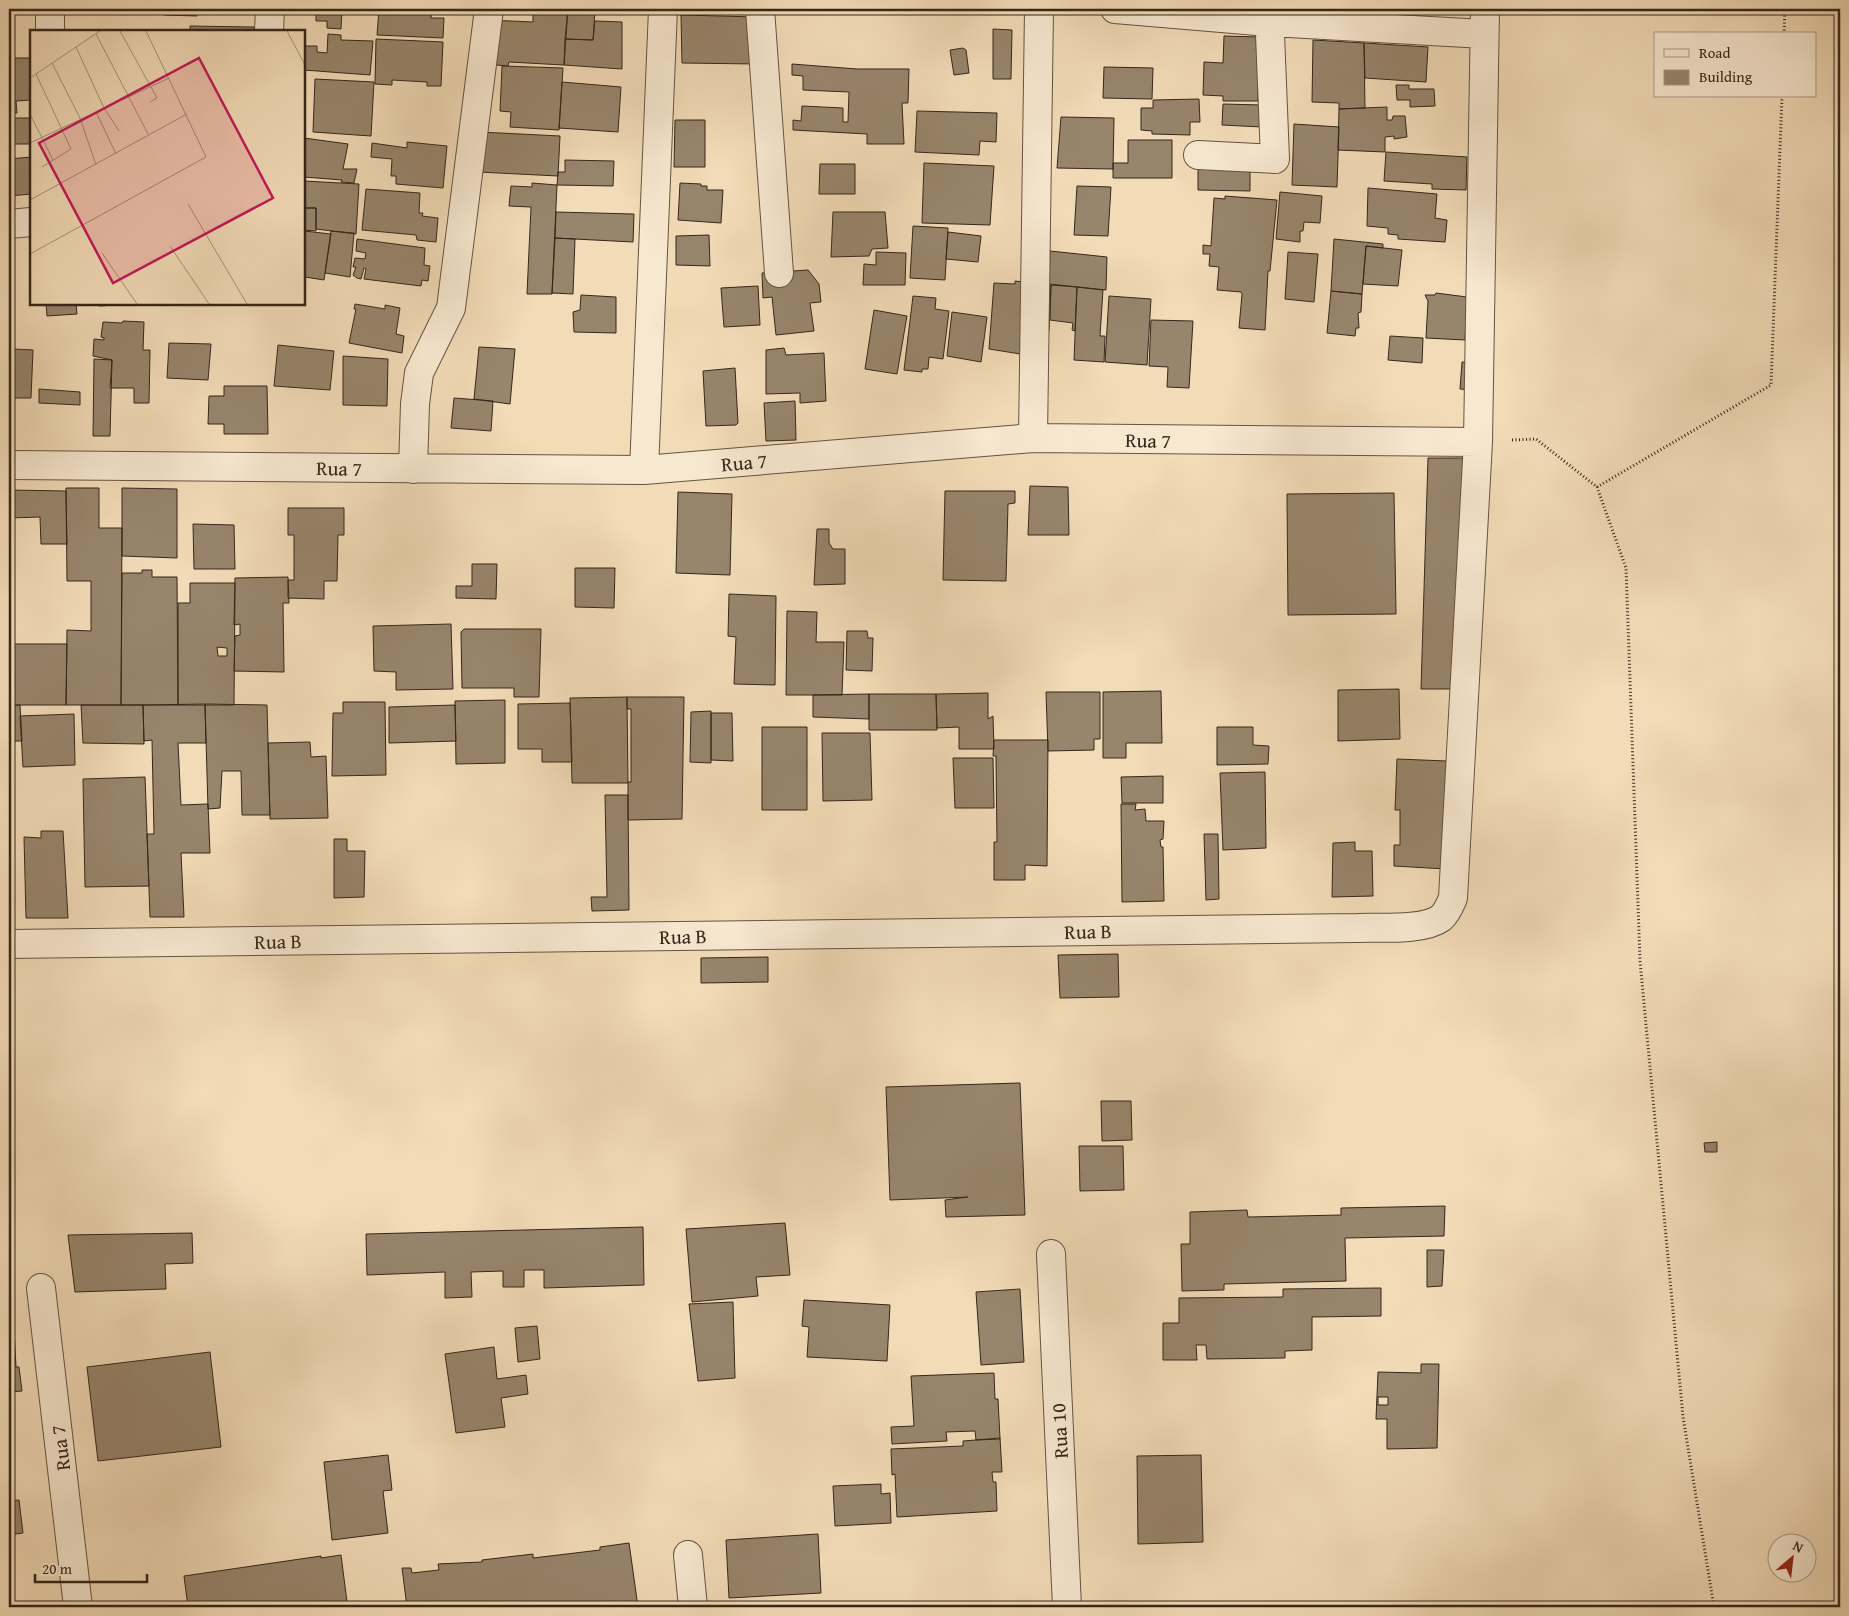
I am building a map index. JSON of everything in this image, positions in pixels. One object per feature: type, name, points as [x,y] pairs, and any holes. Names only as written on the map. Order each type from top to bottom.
[{"type":"street","points":[[50,9],[50,30]]},
{"type":"street","points":[[269,30],[270,9]]},
{"type":"street","points":[[413,469],[415,404],[419,373],[451,308],[489,9]]},
{"type":"street","points":[[644,470],[663,9]]},
{"type":"street","points":[[760,9],[779,273]]},
{"type":"street","points":[[1033,438],[1039,9]]},
{"type":"street","points":[[1115,9],[1485,21]]},
{"type":"street","points":[[1198,155],[1275,159],[1269,15]]},
{"type":"street","name":"Rua B","points":[[9,944],[1358,928],[1424,925],[1440,918],[1448,910],[1453,898],[1478,442],[1485,21]]},
{"type":"street","points":[[9,224],[30,222]]},
{"type":"street","name":"Rua 7","points":[[9,465],[644,470],[1033,438],[1478,442]]},
{"type":"street","name":"Rua 10","points":[[1051,1254],[1067,1607]]},
{"type":"street","name":"Rua 7","points":[[41,1288],[78,1607]]},
{"type":"street","points":[[688,1555],[693,1607]]},
{"type":"path","points":[[1784,32],[1785,9]]},
{"type":"path","points":[[1597,487],[1771,385],[1782,98]]},
{"type":"path","points":[[1478,442],[1536,439],[1597,487],[1626,568],[1640,961],[1682,1417],[1714,1607]]},
{"type":"building","points":[[9,9],[30,9],[30,11]]},
{"type":"building","points":[[164,9],[197,9],[197,16],[164,15]]},
{"type":"building","points":[[197,9],[239,9],[239,11]]},
{"type":"building","points":[[312,9],[342,9],[341,29],[327,28],[327,21],[316,21],[316,14],[312,14]]},
{"type":"building","points":[[379,9],[432,9],[431,18],[444,18],[443,38],[377,35]]},
{"type":"building","points":[[533,9],[568,9],[564,65],[509,62],[508,66],[485,64],[487,20],[533,22]]},
{"type":"building","points":[[568,9],[595,10],[593,40],[565,39]]},
{"type":"building","points":[[1398,9],[1473,10],[1457,13],[1399,14]]},
{"type":"building","points":[[681,15],[757,17],[757,64],[682,63]]},
{"type":"building","points":[[595,21],[622,22],[622,69],[564,65],[565,39],[593,40]]},
{"type":"building","points":[[9,24],[13,24],[14,53],[9,54]]},
{"type":"building","points":[[190,26],[254,27],[254,30],[190,30]]},
{"type":"building","points":[[993,29],[1012,30],[1011,79],[993,79]]},
{"type":"building","points":[[328,34],[341,35],[341,40],[373,41],[370,75],[305,70],[305,46],[317,46],[317,52],[327,53]]},
{"type":"building","points":[[1224,36],[1259,37],[1258,101],[1223,101],[1223,96],[1203,95],[1204,62],[1223,63]]},
{"type":"building","points":[[376,39],[443,42],[441,86],[427,86],[427,82],[392,80],[392,85],[375,84]]},
{"type":"building","points":[[1313,40],[1364,43],[1365,108],[1339,109],[1339,103],[1312,102]]},
{"type":"building","points":[[1364,43],[1428,47],[1426,82],[1365,78]]},
{"type":"building","points":[[963,48],[966,50],[969,73],[954,75],[950,50]]},
{"type":"building","points":[[9,58],[30,58],[30,100],[16,101],[17,113],[9,113]]},
{"type":"building","points":[[792,64],[857,69],[909,69],[908,103],[902,103],[904,144],[867,144],[867,134],[793,130],[793,120],[801,121],[802,106],[843,108],[843,122],[848,122],[849,92],[803,90],[803,76],[792,75]]},
{"type":"building","points":[[502,66],[563,68],[559,130],[510,127],[511,112],[500,111]]},
{"type":"building","points":[[1104,67],[1153,68],[1152,99],[1103,98]]},
{"type":"building","points":[[315,79],[374,82],[371,136],[313,132]]},
{"type":"building","points":[[562,82],[621,87],[618,132],[559,128]]},
{"type":"building","points":[[1396,85],[1409,85],[1409,89],[1434,89],[1435,106],[1410,107],[1410,100],[1397,100]]},
{"type":"building","points":[[1199,99],[1200,122],[1190,122],[1190,135],[1152,134],[1152,131],[1141,130],[1141,108],[1153,108],[1153,100]]},
{"type":"building","points":[[1223,104],[1262,105],[1262,127],[1222,125]]},
{"type":"building","points":[[1387,107],[1387,120],[1392,120],[1393,116],[1405,116],[1407,137],[1394,139],[1394,136],[1385,137],[1385,152],[1338,150],[1339,109]]},
{"type":"building","points":[[917,111],[997,113],[996,142],[980,141],[979,155],[915,152]]},
{"type":"building","points":[[1061,117],[1114,118],[1113,169],[1057,168]]},
{"type":"building","points":[[9,118],[30,118],[30,144],[9,144]]},
{"type":"building","points":[[675,120],[705,120],[705,167],[674,167]]},
{"type":"building","points":[[1294,124],[1339,127],[1337,187],[1292,185]]},
{"type":"building","points":[[480,132],[560,136],[558,176],[478,172]]},
{"type":"building","points":[[305,138],[348,144],[343,169],[357,169],[354,183],[341,182],[342,180],[305,177]]},
{"type":"building","points":[[1128,140],[1172,140],[1172,178],[1113,178],[1113,163],[1128,163]]},
{"type":"building","points":[[407,142],[447,146],[443,188],[396,184],[396,176],[391,176],[392,159],[371,157],[372,143],[407,148]]},
{"type":"building","points":[[1386,152],[1467,157],[1466,190],[1432,189],[1432,184],[1384,181]]},
{"type":"building","points":[[30,157],[30,194],[9,196],[9,159]]},
{"type":"building","points":[[565,160],[614,161],[613,186],[557,185],[558,172],[565,172]]},
{"type":"building","points":[[924,163],[994,166],[990,225],[922,223]]},
{"type":"building","points":[[820,164],[855,164],[855,194],[819,194]]},
{"type":"building","points":[[1198,164],[1250,164],[1250,191],[1198,190]]},
{"type":"building","points":[[305,181],[359,184],[356,234],[316,229],[316,208],[305,208]]},
{"type":"building","points":[[532,183],[557,185],[552,294],[527,294],[531,207],[509,206],[511,186],[532,187]]},
{"type":"building","points":[[680,183],[701,184],[701,186],[707,186],[707,190],[723,190],[721,223],[678,220]]},
{"type":"building","points":[[1077,186],[1111,187],[1108,236],[1074,235]]},
{"type":"building","points":[[1368,188],[1437,194],[1435,218],[1447,220],[1445,242],[1398,239],[1398,235],[1388,234],[1388,228],[1367,226]]},
{"type":"building","points":[[366,189],[420,193],[419,213],[423,213],[422,216],[438,218],[436,242],[417,240],[416,235],[362,230]]},
{"type":"building","points":[[1280,192],[1322,196],[1320,223],[1304,222],[1303,231],[1300,231],[1300,242],[1276,239]]},
{"type":"building","points":[[1225,196],[1277,200],[1270,271],[1268,271],[1265,330],[1239,328],[1242,294],[1241,292],[1217,290],[1219,267],[1209,266],[1210,254],[1203,254],[1203,245],[1211,246],[1214,198],[1225,199]]},
{"type":"building","points":[[305,208],[316,208],[316,231],[305,230]]},
{"type":"building","points":[[556,212],[634,214],[633,242],[555,238]]},
{"type":"building","points":[[833,212],[885,212],[888,248],[872,249],[869,256],[831,257]]},
{"type":"building","points":[[913,226],[948,228],[945,280],[910,278]]},
{"type":"building","points":[[305,231],[331,234],[324,280],[305,277]]},
{"type":"building","points":[[331,231],[354,233],[350,277],[325,273]]},
{"type":"building","points":[[948,232],[981,236],[978,262],[946,259]]},
{"type":"building","points":[[709,235],[710,266],[676,265],[676,236]]},
{"type":"building","points":[[555,238],[575,239],[573,294],[552,293]]},
{"type":"building","points":[[357,239],[425,248],[424,265],[430,266],[428,281],[422,280],[421,286],[364,279],[366,269],[364,268],[361,279],[357,278],[353,275],[356,267],[353,267],[355,258],[365,259],[366,253],[356,251]]},
{"type":"building","points":[[1334,239],[1383,244],[1383,248],[1366,246],[1362,294],[1331,291]]},
{"type":"building","points":[[1366,246],[1402,250],[1398,286],[1363,284]]},
{"type":"building","points":[[1050,251],[1107,257],[1106,290],[1049,284]]},
{"type":"building","points":[[876,252],[906,253],[905,285],[863,285],[864,264],[876,265]]},
{"type":"building","points":[[1288,252],[1318,254],[1314,302],[1285,299]]},
{"type":"building","points":[[808,270],[819,284],[821,302],[810,303],[814,331],[776,335],[772,297],[763,298],[762,273]]},
{"type":"building","points":[[1015,281],[1051,285],[1049,331],[1038,329],[1033,356],[989,349],[994,283],[1015,284]]},
{"type":"building","points":[[1051,285],[1077,287],[1075,331],[1072,330],[1073,323],[1050,320]]},
{"type":"building","points":[[758,286],[760,325],[724,327],[721,288]]},
{"type":"building","points":[[1077,287],[1103,290],[1100,336],[1105,336],[1104,362],[1074,360]]},
{"type":"building","points":[[1331,291],[1362,294],[1361,312],[1358,313],[1359,328],[1356,328],[1355,336],[1327,333]]},
{"type":"building","points":[[1436,293],[1467,297],[1465,340],[1426,338],[1428,301],[1425,295],[1435,295]]},
{"type":"building","points":[[581,295],[616,297],[616,333],[574,332],[573,312],[580,310]]},
{"type":"building","points":[[913,296],[936,298],[935,309],[949,311],[943,359],[929,357],[928,369],[922,369],[922,372],[904,370]]},
{"type":"building","points":[[1109,296],[1151,299],[1147,365],[1105,362]]},
{"type":"building","points":[[355,304],[385,309],[385,305],[400,308],[396,334],[404,336],[402,353],[349,343],[356,309],[354,309]]},
{"type":"building","points":[[46,305],[76,305],[77,314],[47,316]]},
{"type":"building","points":[[874,310],[907,316],[897,374],[865,369]]},
{"type":"building","points":[[952,312],[987,317],[981,362],[947,356]]},
{"type":"building","points":[[1151,320],[1193,321],[1189,388],[1167,387],[1168,367],[1149,366]]},
{"type":"building","points":[[123,321],[144,322],[143,350],[150,350],[149,403],[134,403],[134,388],[110,388],[112,360],[93,356],[94,339],[104,340],[101,337],[103,322],[122,323]]},
{"type":"building","points":[[9,323],[14,323],[14,349],[33,350],[31,398],[9,398]]},
{"type":"building","points":[[1390,336],[1423,338],[1422,363],[1388,360]]},
{"type":"building","points":[[169,343],[211,344],[208,380],[167,378]]},
{"type":"building","points":[[278,345],[334,351],[330,390],[274,386]]},
{"type":"building","points":[[479,347],[515,349],[510,404],[474,399]]},
{"type":"building","points":[[784,348],[786,355],[824,353],[826,401],[800,403],[800,393],[766,394],[766,350]]},
{"type":"building","points":[[343,356],[388,359],[387,406],[343,405]]},
{"type":"building","points":[[94,359],[112,360],[110,436],[93,436]]},
{"type":"building","points":[[1462,362],[1483,363],[1483,391],[1460,389]]},
{"type":"building","points":[[735,368],[738,423],[736,425],[706,426],[703,371]]},
{"type":"building","points":[[224,386],[267,386],[268,434],[224,434],[224,424],[208,424],[209,396],[224,396]]},
{"type":"building","points":[[39,389],[80,392],[80,405],[39,403]]},
{"type":"building","points":[[454,398],[493,401],[491,431],[451,428]]},
{"type":"building","points":[[795,401],[796,440],[766,441],[764,403]]},
{"type":"building","points":[[1428,458],[1467,458],[1460,689],[1421,689]]},
{"type":"building","points":[[1030,486],[1068,487],[1069,535],[1028,535]]},
{"type":"building","points":[[66,488],[99,488],[99,528],[122,528],[121,705],[66,705],[67,630],[91,631],[91,581],[67,581]]},
{"type":"building","points":[[122,488],[177,489],[177,558],[122,556]]},
{"type":"building","points":[[9,490],[66,491],[67,544],[41,544],[40,517],[9,518]]},
{"type":"building","points":[[945,491],[1015,491],[1015,503],[1008,504],[1006,581],[943,580]]},
{"type":"building","points":[[678,492],[732,494],[730,575],[676,573]]},
{"type":"building","points":[[1394,493],[1396,614],[1288,615],[1287,494]]},
{"type":"building","points":[[288,508],[344,508],[344,535],[338,535],[337,581],[324,581],[324,599],[288,598],[288,580],[294,580],[294,535],[288,535]]},
{"type":"building","points":[[193,524],[234,525],[235,569],[194,569]]},
{"type":"building","points":[[817,529],[829,529],[829,543],[833,549],[845,549],[845,584],[814,585]]},
{"type":"building","points":[[472,564],[497,564],[496,599],[456,598],[456,586],[472,586]]},
{"type":"building","points":[[575,568],[615,568],[614,608],[575,607]]},
{"type":"building","points":[[142,570],[152,570],[152,577],[177,577],[178,705],[121,705],[122,573],[142,573]]},
{"type":"building","points":[[288,577],[289,603],[283,603],[284,672],[234,671],[235,636],[240,635],[240,624],[234,625],[235,578]]},
{"type":"building","points":[[190,583],[235,583],[234,705],[178,705],[178,603],[190,603]],"holes":[[[217,647],[227,648],[227,656],[218,656]]]},
{"type":"building","points":[[729,594],[776,596],[775,685],[734,684],[736,637],[728,636]]},
{"type":"building","points":[[787,611],[817,612],[816,642],[844,642],[842,695],[786,695]]},
{"type":"building","points":[[451,624],[453,689],[396,690],[396,672],[374,671],[373,626]]},
{"type":"building","points":[[464,629],[541,629],[539,697],[514,697],[514,688],[462,688],[461,632]]},
{"type":"building","points":[[847,631],[867,631],[868,638],[873,638],[872,671],[846,670]]},
{"type":"building","points":[[9,644],[67,644],[66,705],[10,705]]},
{"type":"building","points":[[9,647],[10,705],[9,705]]},
{"type":"building","points":[[1399,689],[1400,739],[1338,741],[1338,690]]},
{"type":"building","points":[[1161,691],[1162,743],[1126,743],[1126,758],[1103,758],[1103,692]]},
{"type":"building","points":[[1046,692],[1100,692],[1100,739],[1094,739],[1094,750],[1048,751]]},
{"type":"building","points":[[988,693],[988,719],[993,716],[994,749],[959,749],[959,727],[937,728],[936,694]]},
{"type":"building","points":[[869,694],[869,719],[813,717],[813,695]]},
{"type":"building","points":[[869,694],[936,694],[937,730],[869,730]]},
{"type":"building","points":[[627,697],[628,783],[572,783],[570,698]]},
{"type":"building","points":[[627,697],[684,697],[682,819],[628,820],[628,782],[631,782],[631,709],[627,709]]},
{"type":"building","points":[[505,700],[505,763],[456,764],[455,701]]},
{"type":"building","points":[[343,702],[385,702],[386,775],[332,776],[333,713],[343,713]]},
{"type":"building","points":[[570,703],[572,762],[542,762],[542,749],[518,749],[518,704]]},
{"type":"building","points":[[205,704],[206,743],[178,743],[181,805],[208,804],[210,853],[181,853],[184,917],[150,917],[147,834],[154,834],[152,740],[144,741],[143,705]]},
{"type":"building","points":[[205,704],[267,705],[270,815],[242,815],[241,771],[222,771],[220,808],[208,809]]},
{"type":"building","points":[[9,705],[20,705],[22,741],[12,741],[10,747]]},
{"type":"building","points":[[81,705],[143,705],[144,744],[83,743]]},
{"type":"building","points":[[455,705],[456,741],[389,743],[389,707]]},
{"type":"building","points":[[711,711],[711,763],[690,762],[691,712]]},
{"type":"building","points":[[711,713],[732,713],[733,761],[711,760]]},
{"type":"building","points":[[74,714],[75,765],[23,767],[20,716]]},
{"type":"building","points":[[762,727],[807,727],[807,810],[762,810]]},
{"type":"building","points":[[1217,727],[1253,727],[1253,745],[1269,746],[1268,764],[1217,765]]},
{"type":"building","points":[[822,733],[870,733],[872,800],[823,801]]},
{"type":"building","points":[[994,740],[1048,740],[1047,866],[1025,865],[1025,880],[994,880],[994,842],[997,842],[996,756],[993,756]]},
{"type":"building","points":[[310,742],[311,757],[326,756],[328,818],[270,819],[268,743]]},
{"type":"building","points":[[953,758],[993,758],[994,808],[955,808]]},
{"type":"building","points":[[1397,759],[1447,761],[1446,869],[1394,866],[1394,845],[1400,845],[1400,810],[1395,810]]},
{"type":"building","points":[[1265,772],[1266,848],[1223,850],[1220,773]]},
{"type":"building","points":[[1163,776],[1163,803],[1122,803],[1121,777]]},
{"type":"building","points":[[145,777],[149,886],[85,887],[83,779]]},
{"type":"building","points":[[605,795],[628,795],[629,910],[592,911],[591,897],[607,897]]},
{"type":"building","points":[[1121,804],[1136,804],[1135,810],[1145,809],[1146,821],[1164,821],[1163,839],[1160,840],[1161,847],[1163,847],[1164,901],[1122,902]]},
{"type":"building","points":[[41,831],[63,831],[68,918],[26,918],[24,837],[41,838]]},
{"type":"building","points":[[1204,834],[1218,834],[1219,899],[1206,900]]},
{"type":"building","points":[[334,839],[347,839],[347,851],[365,851],[364,897],[334,898]]},
{"type":"building","points":[[1355,842],[1355,851],[1372,851],[1373,896],[1332,897],[1333,843]]},
{"type":"building","points":[[1118,954],[1119,997],[1060,998],[1058,955]]},
{"type":"building","points":[[768,957],[768,982],[701,983],[701,958]]},
{"type":"building","points":[[1020,1083],[1025,1215],[946,1217],[945,1200],[968,1197],[890,1200],[886,1087]]},
{"type":"building","points":[[1101,1101],[1131,1101],[1132,1140],[1102,1141]]},
{"type":"building","points":[[1717,1142],[1717,1152],[1705,1152],[1704,1143]]},
{"type":"building","points":[[1079,1146],[1123,1146],[1124,1190],[1080,1191]]},
{"type":"building","points":[[1445,1206],[1444,1236],[1345,1238],[1346,1281],[1224,1284],[1224,1290],[1182,1291],[1181,1244],[1190,1244],[1190,1212],[1247,1210],[1248,1217],[1341,1215],[1341,1208]]},
{"type":"building","points":[[785,1223],[790,1275],[756,1277],[758,1296],[692,1302],[686,1229]]},
{"type":"building","points":[[643,1227],[644,1285],[544,1288],[544,1270],[524,1270],[524,1287],[503,1287],[503,1271],[471,1272],[472,1297],[445,1298],[445,1272],[367,1275],[366,1234]]},
{"type":"building","points":[[192,1233],[193,1263],[165,1264],[166,1289],[75,1292],[68,1235]]},
{"type":"building","points":[[1427,1250],[1444,1250],[1442,1286],[1427,1287]]},
{"type":"building","points":[[1381,1288],[1381,1316],[1312,1317],[1312,1350],[1285,1351],[1285,1358],[1207,1359],[1206,1345],[1196,1345],[1197,1360],[1163,1360],[1163,1323],[1179,1323],[1179,1298],[1283,1297],[1283,1289]]},
{"type":"building","points":[[1020,1289],[1024,1362],[981,1365],[976,1292]]},
{"type":"building","points":[[804,1300],[890,1305],[887,1361],[807,1357],[809,1327],[802,1326]]},
{"type":"building","points":[[733,1302],[735,1378],[698,1381],[689,1304]]},
{"type":"building","points":[[537,1326],[540,1359],[518,1362],[515,1328]]},
{"type":"building","points":[[14,1329],[16,1367],[19,1367],[22,1391],[9,1392],[9,1330]]},
{"type":"building","points":[[494,1347],[497,1379],[526,1375],[528,1394],[501,1398],[505,1427],[456,1433],[445,1354]]},
{"type":"building","points":[[210,1352],[221,1447],[98,1461],[87,1367]]},
{"type":"building","points":[[1421,1364],[1439,1364],[1437,1448],[1387,1449],[1387,1419],[1376,1419],[1378,1372],[1421,1373]],"holes":[[[1378,1397],[1388,1397],[1388,1405],[1378,1405]]]},
{"type":"building","points":[[994,1373],[995,1399],[998,1399],[1000,1439],[976,1440],[975,1431],[946,1432],[947,1441],[892,1444],[891,1427],[914,1426],[911,1376]]},
{"type":"building","points":[[1000,1438],[1002,1472],[992,1472],[993,1482],[996,1482],[997,1511],[897,1517],[895,1474],[892,1475],[891,1449],[963,1446],[963,1441]]},
{"type":"building","points":[[388,1455],[392,1490],[383,1491],[388,1533],[332,1540],[324,1462]]},
{"type":"building","points":[[1201,1455],[1203,1542],[1138,1544],[1137,1456]]},
{"type":"building","points":[[881,1484],[881,1494],[890,1493],[891,1523],[835,1526],[833,1486]]},
{"type":"building","points":[[19,1500],[23,1533],[9,1535],[9,1501]]},
{"type":"building","points":[[818,1534],[821,1593],[729,1598],[726,1540]]},
{"type":"building","points":[[629,1543],[638,1607],[407,1607],[402,1568],[411,1568],[412,1573],[439,1570],[438,1564],[482,1562],[482,1560],[533,1554],[533,1558],[600,1550],[600,1547]]},
{"type":"building","points":[[341,1555],[347,1602],[313,1606],[313,1602],[270,1607],[188,1607],[184,1576],[321,1556],[321,1558]]}]
